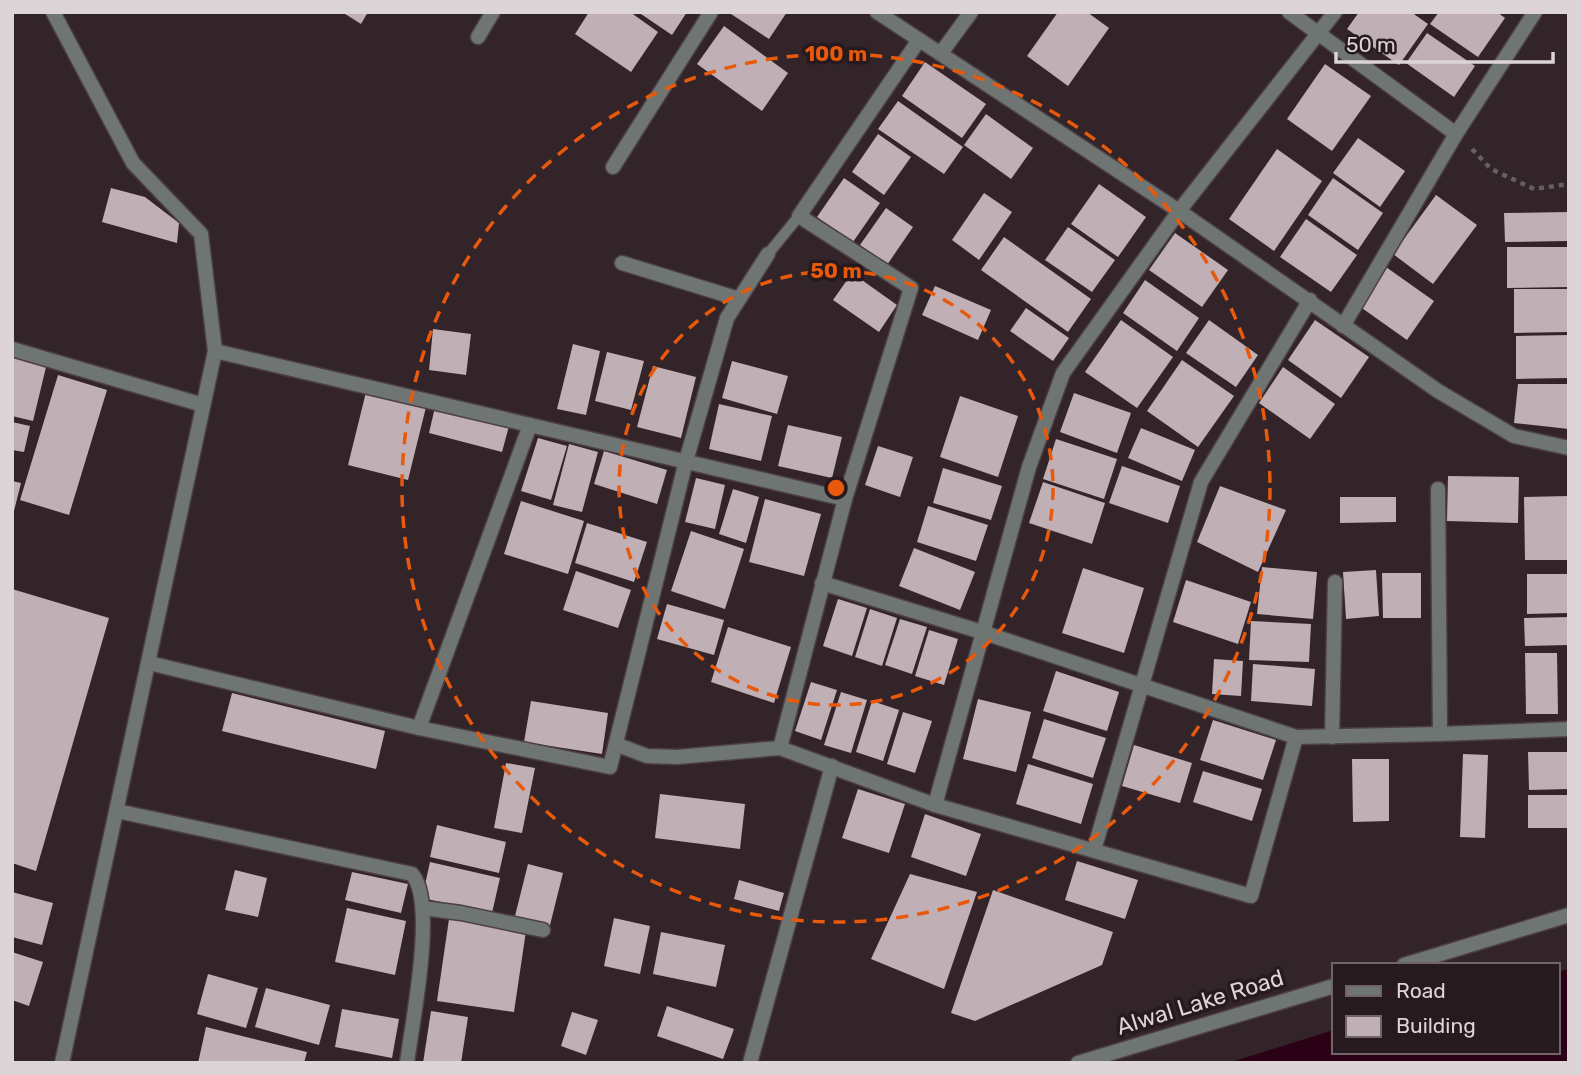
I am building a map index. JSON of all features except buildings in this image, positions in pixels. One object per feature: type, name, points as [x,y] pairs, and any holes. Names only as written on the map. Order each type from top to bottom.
[{"type":"street","points":[[53,12],[132,163],[201,234],[215,351],[62,1063]]},
{"type":"street","points":[[478,37],[493,12]]},
{"type":"street","points":[[613,167],[711,12]]},
{"type":"street","points":[[877,12],[1180,211],[1438,391],[1514,436],[1569,448]]},
{"type":"street","points":[[941,52],[971,12]]},
{"type":"street","points":[[1289,12],[1456,134]]},
{"type":"street","points":[[935,805],[1029,467],[1063,373],[1180,211],[1335,12]]},
{"type":"street","points":[[1343,326],[1456,134],[1535,12]]},
{"type":"street","points":[[780,748],[845,499],[911,288],[799,216],[919,40]]},
{"type":"street","points":[[149,663],[419,728],[610,767],[618,745],[686,461],[727,318],[768,254]]},
{"type":"street","points":[[622,263],[739,299]]},
{"type":"street","points":[[1094,850],[1200,482],[1310,300]]},
{"type":"street","points":[[12,349],[203,405]]},
{"type":"street","points":[[215,351],[845,499]]},
{"type":"street","points":[[419,728],[530,425]]},
{"type":"street","points":[[1438,489],[1440,734]]},
{"type":"street","points":[[1332,737],[1335,582]]},
{"type":"street","points":[[822,583],[1143,684],[1296,737],[1569,729]]},
{"type":"street","points":[[618,745],[647,756],[677,757],[780,748],[935,805],[1251,896],[1296,737]]},
{"type":"street","points":[[750,1063],[832,766]]},
{"type":"street","points":[[117,811],[412,874],[420,884],[423,908],[407,1063]]},
{"type":"street","points":[[423,908],[543,930]]},
{"type":"street","points":[[1411,963],[1569,915]]},
{"type":"street","name":"Alwal Lake Road","points":[[1078,1063],[1332,987]]},
{"type":"lane","points":[[768,254],[799,216]]},
{"type":"path","points":[[1456,134],[1491,169],[1534,189],[1569,184]]},
{"type":"shaded area","points":[[1569,969],[1569,1063],[1228,1063],[1332,1031],[1332,1054],[1560,1054],[1560,971]]}]
